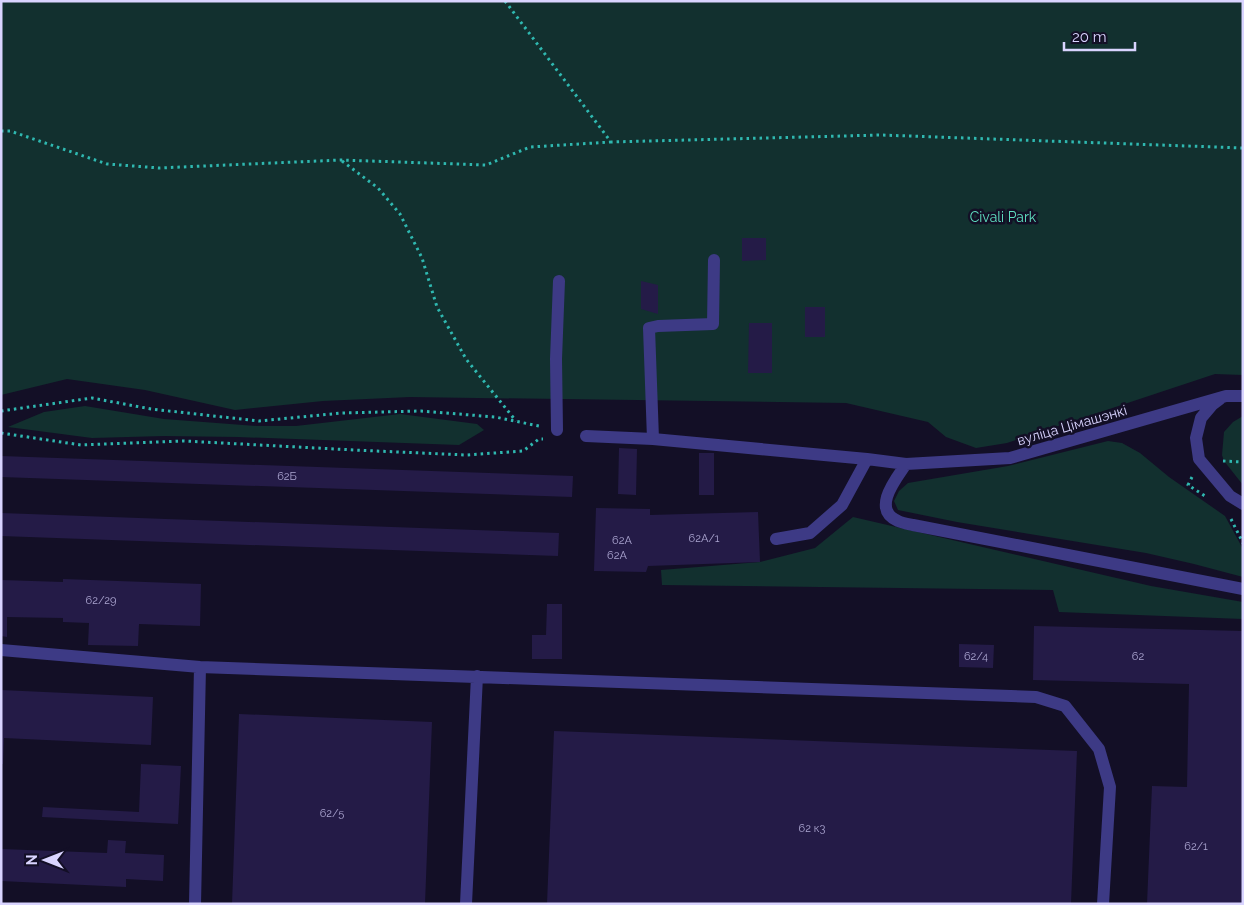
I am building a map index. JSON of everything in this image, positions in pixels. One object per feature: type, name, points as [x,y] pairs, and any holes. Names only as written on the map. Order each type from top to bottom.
[{"type":"lane","points":[[653,439],[649,328],[713,324],[714,260]]},
{"type":"lane","points":[[552,434],[560,281]]},
{"type":"lane","points":[[1226,396],[1212,405],[1201,418],[1196,438],[1199,459],[1230,496],[1243,504]]},
{"type":"lane","name":"вуліца Цімашэнкі","points":[[586,436],[653,439],[867,458],[906,464],[1010,458],[1226,396],[1243,396]]},
{"type":"lane","points":[[776,539],[810,533],[836,511],[842,505],[867,458]]},
{"type":"lane","points":[[906,464],[889,491],[885,502],[887,512],[897,521],[1243,589]]},
{"type":"lane","points":[[1,650],[200,667],[1036,697],[1066,706],[1099,749],[1110,787],[1103,904]]},
{"type":"lane","points":[[195,904],[200,667]]},
{"type":"lane","points":[[466,904],[477,676]]},
{"type":"path","points":[[505,1],[611,142]]},
{"type":"path","points":[[1,131],[10,131],[107,164],[159,168],[341,160],[486,165],[530,147],[611,142],[881,135],[1243,148]]},
{"type":"path","points":[[341,160],[378,188],[400,214],[422,258],[437,307],[466,359],[516,421]]},
{"type":"path","points":[[1,411],[92,398],[151,409],[259,421],[342,413],[422,411],[495,417],[516,421],[552,434]]},
{"type":"path","points":[[1,433],[81,445],[184,441],[466,455],[523,452],[539,440],[552,434]]},
{"type":"path","points":[[1227,512],[1243,543]]},
{"type":"green space","name":"Civali Park","points":[[1,1],[1243,1],[1243,375],[1215,374],[1007,443],[976,448],[946,437],[928,422],[846,403],[410,397],[323,401],[235,410],[145,390],[67,379],[1,395]]},
{"type":"green space","points":[[85,406],[164,419],[257,426],[296,426],[400,414],[477,424],[484,430],[459,445],[238,437],[164,436],[92,438],[8,427],[44,412]]},
{"type":"green space","points":[[1243,416],[1243,485],[1224,461],[1222,455],[1224,432],[1233,422]]},
{"type":"green space","points":[[1108,441],[1122,443],[1140,453],[1169,477],[1225,516],[1243,549],[1243,577],[1146,553],[957,522],[898,510],[894,501],[899,491],[908,483],[1008,466]]},
{"type":"green space","points":[[853,517],[1151,586],[1243,602],[1243,619],[1059,612],[1053,590],[662,585],[661,570],[760,562],[815,548]]},
{"type":"building","points":[[742,238],[766,238],[766,260],[742,261]]},
{"type":"building","points":[[641,281],[658,285],[658,314],[641,309]]},
{"type":"building","points":[[805,307],[825,307],[825,337],[805,337]]},
{"type":"building","points":[[749,323],[772,323],[772,373],[748,373]]},
{"type":"building","points":[[619,448],[637,449],[636,495],[618,494]]},
{"type":"building","points":[[699,453],[714,453],[714,495],[699,495]]},
{"type":"building","points":[[1,456],[573,476],[572,497],[1,477]]},
{"type":"building","points":[[596,508],[650,509],[650,515],[758,512],[760,562],[648,566],[646,572],[594,571]]},
{"type":"building","points":[[1,513],[559,533],[558,556],[1,536]]},
{"type":"building","points":[[63,579],[201,584],[200,626],[139,624],[138,646],[88,645],[89,623],[63,622],[63,618],[7,617],[7,637],[1,636],[1,580],[63,582]]},
{"type":"building","points":[[547,604],[562,604],[562,659],[532,659],[532,635],[546,635]]},
{"type":"building","points":[[1034,626],[1243,631],[1243,904],[1147,904],[1152,786],[1187,787],[1189,684],[1033,680]]},
{"type":"building","points":[[959,644],[994,645],[993,668],[959,667]]},
{"type":"building","points":[[1,690],[153,697],[151,745],[4,738],[3,764],[1,764]]},
{"type":"building","points":[[239,714],[432,722],[425,904],[232,904]]},
{"type":"building","points":[[554,731],[1077,751],[1071,904],[547,904]]},
{"type":"building","points":[[141,764],[181,766],[178,824],[42,817],[43,807],[139,812]]},
{"type":"building","points":[[108,840],[126,841],[125,853],[164,855],[163,881],[126,879],[126,887],[1,881],[1,849],[107,853]]}]
